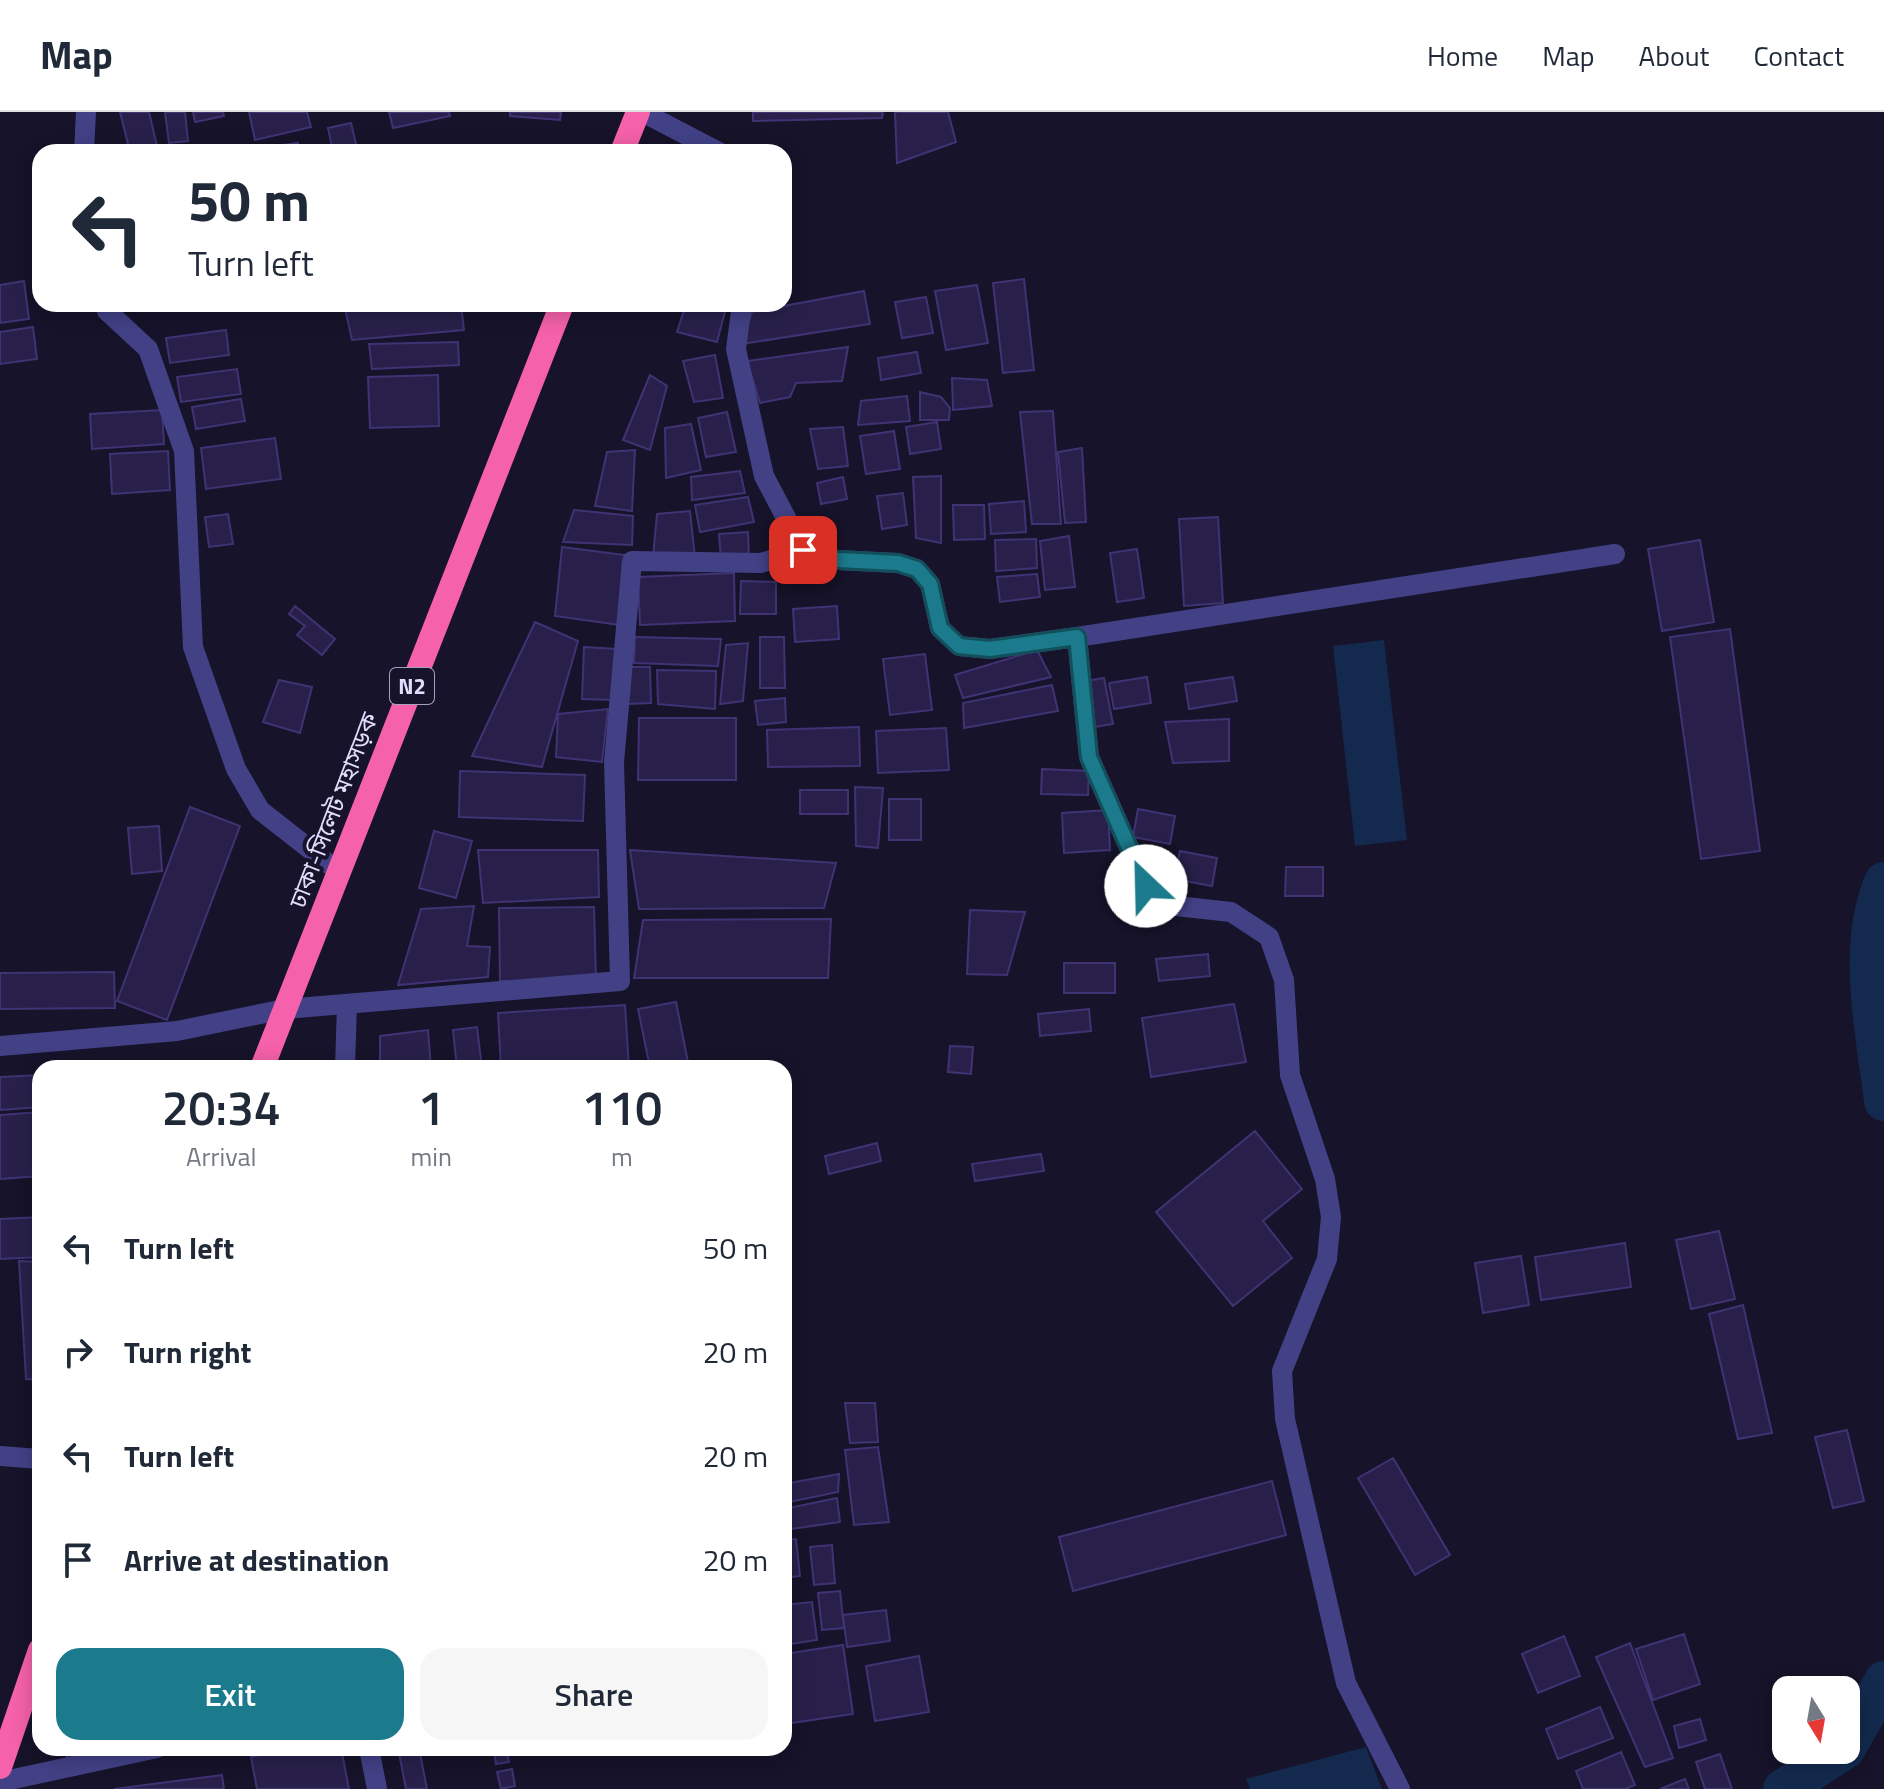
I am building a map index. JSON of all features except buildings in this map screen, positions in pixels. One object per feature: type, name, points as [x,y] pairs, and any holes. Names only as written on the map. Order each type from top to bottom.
[{"type":"highway","points":[[626,144],[640,112]]},
{"type":"highway","name":"ঢাকা-সিলেট মহাসড়ক","points":[[265,1060],[559,312]]},
{"type":"highway","points":[[0,1767],[32,1673]]},
{"type":"street","points":[[84,144],[86,112]]},
{"type":"street","points":[[640,112],[703,144]]},
{"type":"street","points":[[108,312],[148,349],[184,451],[193,647],[236,769],[260,810],[339,872]]},
{"type":"street","points":[[741,312],[736,349],[764,476],[803,550]]},
{"type":"street","points":[[0,1046],[177,1031],[285,1009],[620,981],[614,762],[632,561],[761,563],[803,550],[838,560],[898,563],[917,569],[930,584],[940,628],[959,646],[990,649],[1615,554]]},
{"type":"street","points":[[1077,637],[1089,757],[1146,886],[1167,905],[1231,912],[1269,937],[1284,980],[1290,1075],[1325,1179],[1331,1217],[1327,1259],[1282,1371],[1285,1419],[1346,1683],[1400,1789]]},
{"type":"street","points":[[345,1060],[347,1004]]},
{"type":"street","points":[[0,1456],[32,1458]]},
{"type":"street","points":[[0,1782],[120,1756]]},
{"type":"street","points":[[371,1756],[377,1789]]},
{"type":"water","points":[[1384,640],[1407,840],[1355,846],[1333,646]]},
{"type":"water","points":[[1366,1747],[1382,1789],[1250,1789],[1246,1779]]},
{"type":"waterway","points":[[1884,882],[1871,934],[1870,962],[1870,991],[1884,1101]]},
{"type":"waterway","points":[[1860,1723],[1884,1681]]},
{"type":"waterway","points":[[1783,1789],[1822,1764]]},
{"type":"route","points":[[803,550],[838,560],[898,563],[917,569],[930,584],[940,628],[959,646],[990,649],[1077,637],[1089,757],[1146,886]]}]
